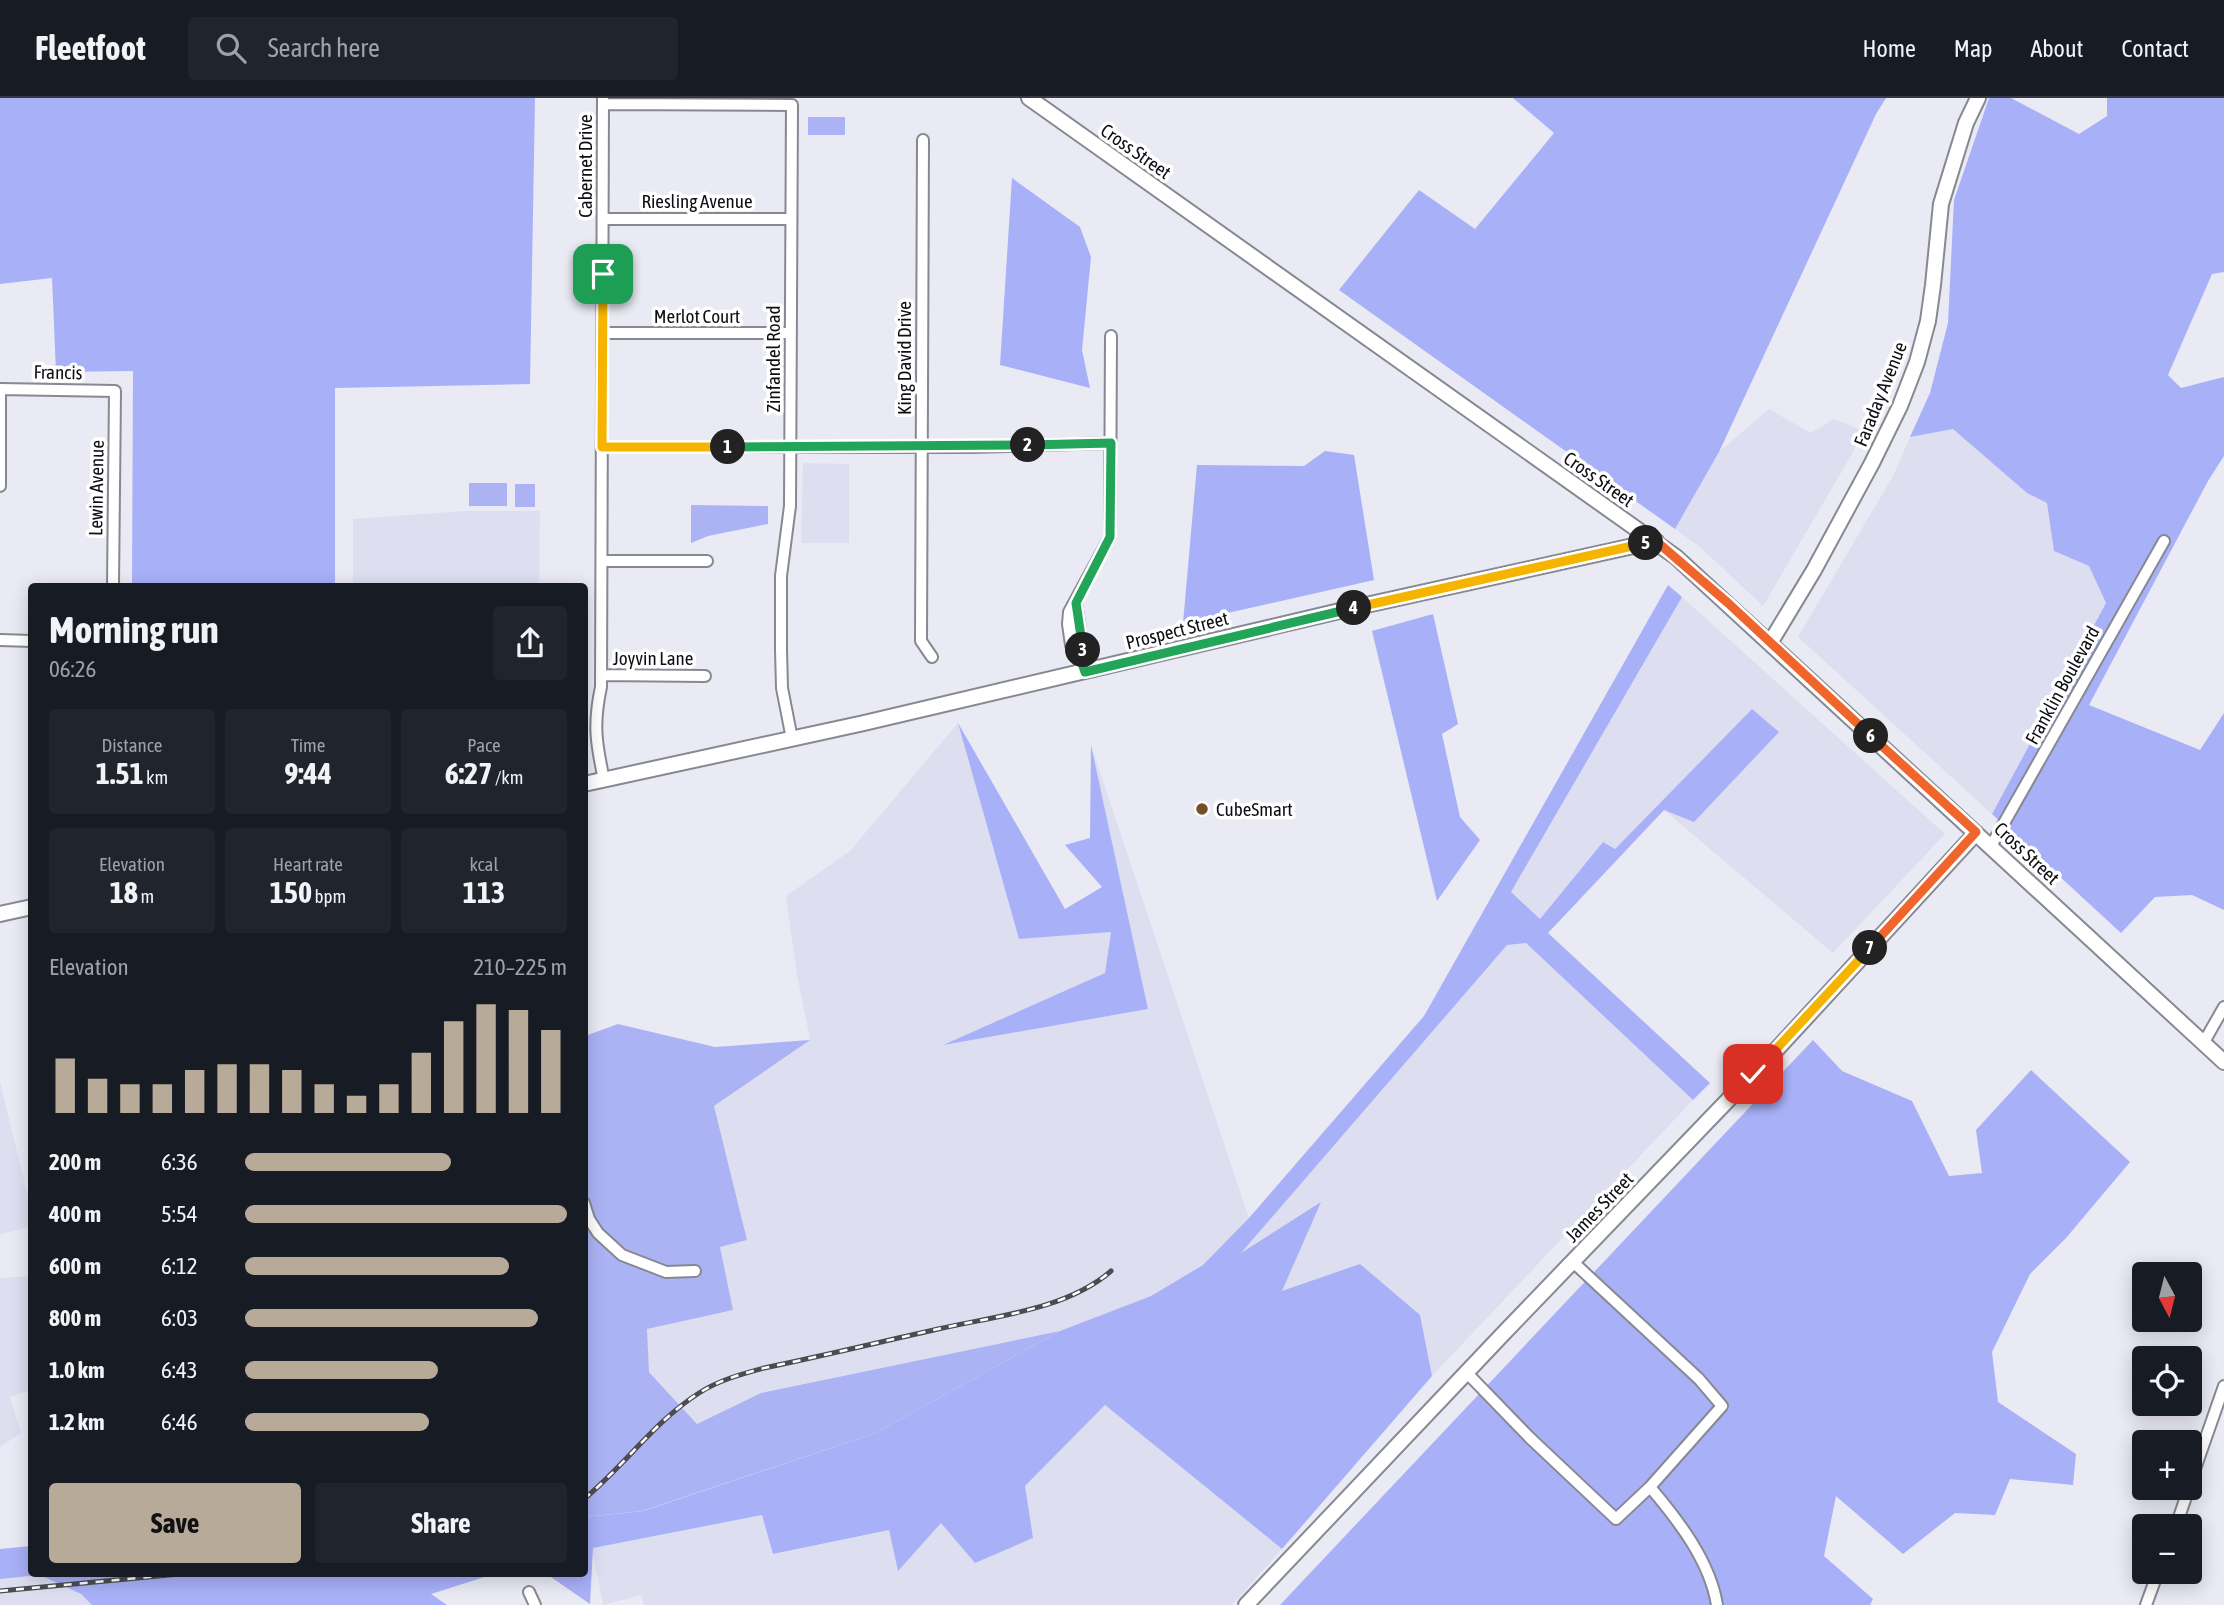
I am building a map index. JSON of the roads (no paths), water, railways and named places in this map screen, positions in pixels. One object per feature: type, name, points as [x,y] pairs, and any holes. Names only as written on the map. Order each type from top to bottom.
[{"type":"street","name":"Cross Street","points":[[1029,98],[1656,541],[1699,576],[2224,1062]]},
{"type":"street","name":"Faraday Avenue","points":[[1770,643],[1814,570],[1872,463],[1900,406],[1917,362],[1928,321],[1941,204],[1966,122],[1978,98]]},
{"type":"street","name":"Zinfandel Road","points":[[603,101],[792,104],[790,506],[781,576],[782,688],[792,739]]},
{"type":"street","name":"Cabernet Drive","points":[[603,101],[601,675],[595,740],[604,780]]},
{"type":"street","name":"King David Drive","points":[[923,141],[921,641],[932,657]]},
{"type":"street","name":"Riesling Avenue","points":[[603,219],[791,219]]},
{"type":"street","name":"Merlot Court","points":[[602,333],[791,333]]},
{"type":"street","points":[[1083,666],[1071,645],[1069,612],[1110,537],[1111,336]]},
{"type":"street","points":[[0,389],[0,486]]},
{"type":"street","name":"Francis","points":[[0,389],[115,391]]},
{"type":"street","name":"Lewin Avenue","points":[[113,583],[115,391]]},
{"type":"street","points":[[602,447],[855,448],[1111,443]]},
{"type":"street","name":"Prospect Street","points":[[588,783],[792,739],[1083,666],[1656,541]]},
{"type":"street","name":"Franklin Boulevard","points":[[1990,846],[2164,541]]},
{"type":"street","points":[[601,561],[707,561]]},
{"type":"street","points":[[0,640],[28,641]]},
{"type":"street","name":"Joyvin Lane","points":[[601,675],[705,676]]},
{"type":"street","name":"James Street","points":[[1246,1605],[1778,1048],[1976,832]]},
{"type":"street","points":[[0,914],[28,908]]},
{"type":"street","points":[[2204,1042],[2224,1007]]},
{"type":"street","points":[[588,1216],[598,1233],[622,1255],[666,1272],[695,1271]]},
{"type":"street","points":[[1466,1372],[1530,1438],[1616,1519],[1650,1487],[1722,1406],[1699,1379],[1573,1262]]},
{"type":"street","points":[[2202,1449],[2224,1386]]},
{"type":"street","points":[[1650,1487],[1683,1531],[1709,1574],[1717,1605]]},
{"type":"street","points":[[2146,1605],[2154,1584]]},
{"type":"street","points":[[529,1592],[535,1605]]},
{"type":"railway","points":[[588,1495],[683,1404],[723,1381],[764,1368],[1029,1310],[1073,1295],[1111,1271]]},
{"type":"railway","points":[[0,1591],[148,1577]]},
{"type":"place","name":"CubeSmart","points":[[1202,809]]}]
